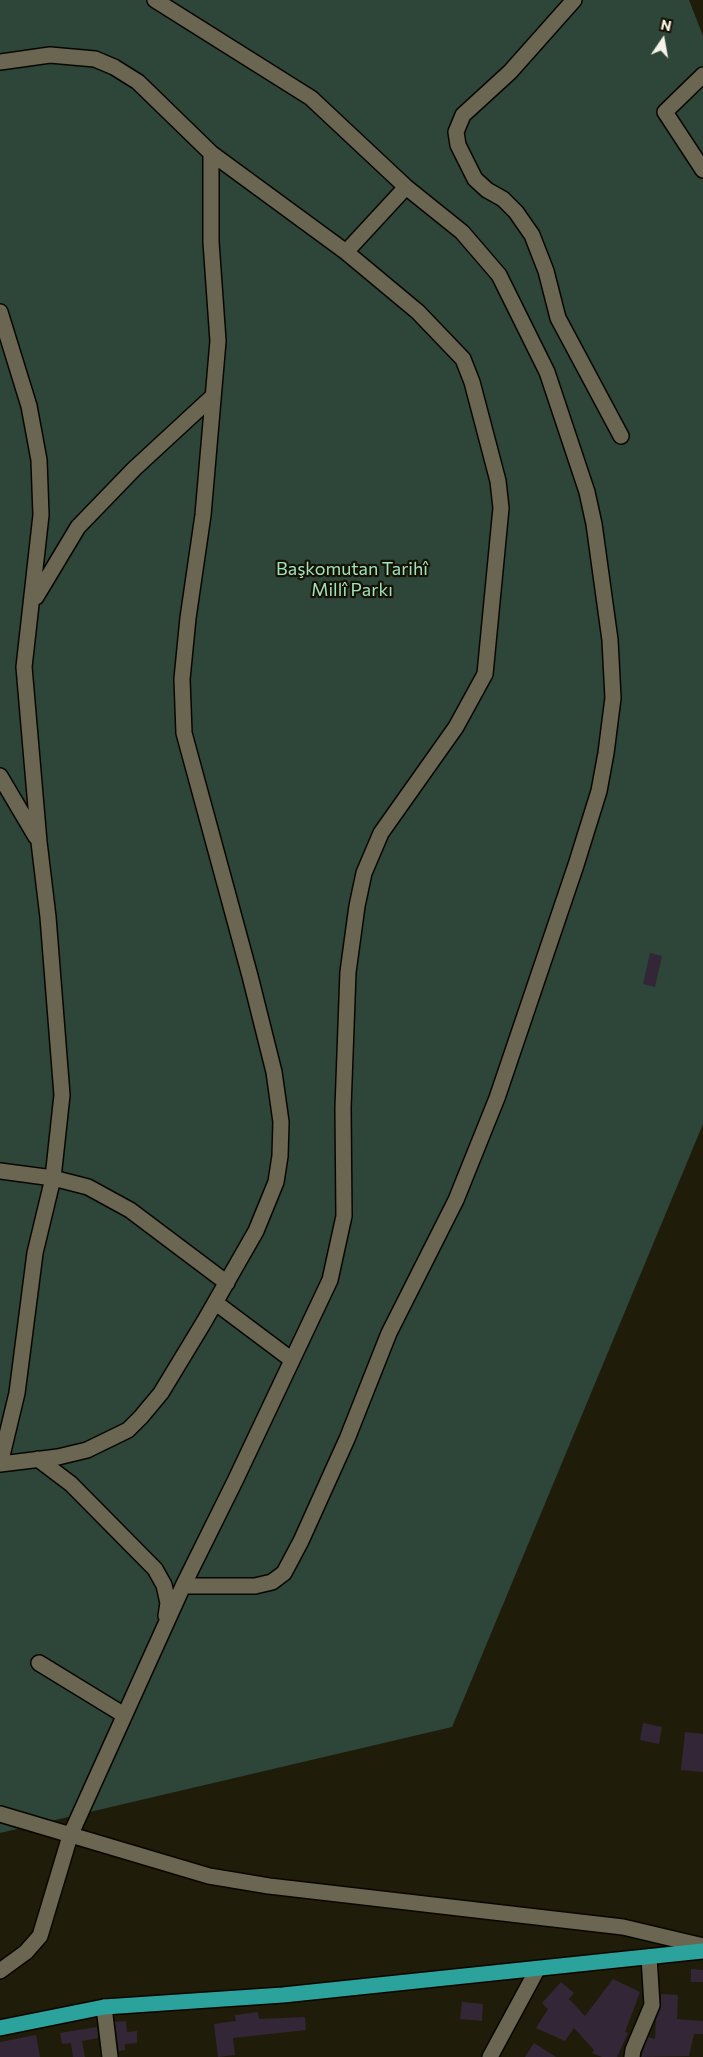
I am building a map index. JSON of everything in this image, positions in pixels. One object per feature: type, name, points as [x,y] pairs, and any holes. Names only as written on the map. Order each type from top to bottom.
[{"type":"main road","points":[[0,2028],[104,2007],[283,1995],[703,1951]]},
{"type":"street","points":[[155,0],[310,98],[406,187],[462,232],[499,275],[547,372],[586,492],[594,524],[610,640],[613,698],[606,753],[598,791],[576,865],[497,1098],[456,1200],[390,1333],[347,1439],[301,1541],[284,1573],[272,1582],[255,1586],[183,1586]]},
{"type":"street","points":[[574,0],[510,72],[463,115],[456,132],[458,145],[475,179],[487,190],[503,199],[516,212],[532,235],[546,271],[558,318],[621,436]]},
{"type":"street","points":[[0,62],[50,55],[95,59],[138,82],[211,153],[346,252],[418,312],[462,359],[472,382],[498,481],[501,508],[485,674],[456,727],[381,833],[364,873],[357,906],[348,972],[343,1108],[344,1216],[330,1280],[183,1586],[70,1836],[40,1936],[26,1952],[0,1971]]},
{"type":"street","points":[[703,75],[665,112],[703,170]]},
{"type":"street","points":[[0,312],[29,406],[39,460],[41,515],[24,668],[39,842],[48,917],[62,1095],[53,1178],[35,1253],[17,1392],[0,1464],[87,1450],[128,1430],[161,1393],[216,1303],[256,1231],[276,1182],[282,1142],[281,1122],[269,1053],[219,856],[184,733],[182,679],[188,618],[203,514],[218,341],[211,242],[211,153]]},
{"type":"street","points":[[346,252],[406,187]]},
{"type":"street","points":[[32,602],[78,527],[134,469],[212,397]]},
{"type":"street","points":[[0,776],[39,842]]},
{"type":"street","points":[[0,1171],[53,1178],[88,1187],[130,1210],[227,1283]]},
{"type":"street","points":[[216,1303],[292,1360]]},
{"type":"street","points":[[38,1459],[71,1484],[155,1568],[164,1585],[168,1604],[165,1626]]},
{"type":"street","points":[[39,1663],[124,1715]]},
{"type":"street","points":[[0,1814],[209,1876],[279,1887],[623,1927],[703,1946]]},
{"type":"street","points":[[632,2057],[633,2050],[652,2006],[649,1957]]},
{"type":"street","points":[[491,2056],[536,1970]]},
{"type":"street","points":[[104,2007],[110,2057]]},
{"type":"green space","name":"Başkomutan Tarihî Millî Parkı","points":[[0,0],[689,0],[703,36],[703,1124],[452,1727],[0,1833]]},
{"type":"building","points":[[650,953],[662,956],[655,987],[643,984]]},
{"type":"building","points":[[643,1723],[662,1727],[659,1744],[640,1740]]},
{"type":"building","points":[[685,1732],[703,1734],[703,1772],[681,1770]]},
{"type":"building","points":[[691,1969],[703,1970],[703,1982],[691,1982]]},
{"type":"building","points":[[613,1979],[640,1992],[625,2032],[628,2033],[617,2057],[602,2057],[592,2053],[594,2050],[574,2028],[565,2041],[536,2028],[548,2009],[542,2003],[561,1982],[574,1993],[569,1999],[585,2016]]},
{"type":"building","points":[[661,1994],[678,1995],[677,2019],[703,2021],[703,2034],[694,2034],[689,2056],[641,2057],[648,2037],[655,2039],[656,2020],[661,2005]]},
{"type":"building","points":[[462,2002],[483,2004],[482,2021],[460,2019]]},
{"type":"building","points":[[258,2012],[259,2019],[305,2017],[306,2030],[233,2038],[235,2055],[218,2057],[214,2024],[236,2021],[235,2015]]},
{"type":"building","points":[[126,2021],[127,2032],[137,2031],[137,2043],[125,2044],[125,2050],[119,2051],[115,2022]]},
{"type":"building","points":[[97,2027],[98,2038],[82,2041],[85,2057],[73,2057],[71,2043],[62,2044],[60,2033]]},
{"type":"building","points":[[36,2035],[40,2057],[0,2057],[0,2042]]},
{"type":"building","points":[[534,2043],[556,2057],[525,2057]]}]
